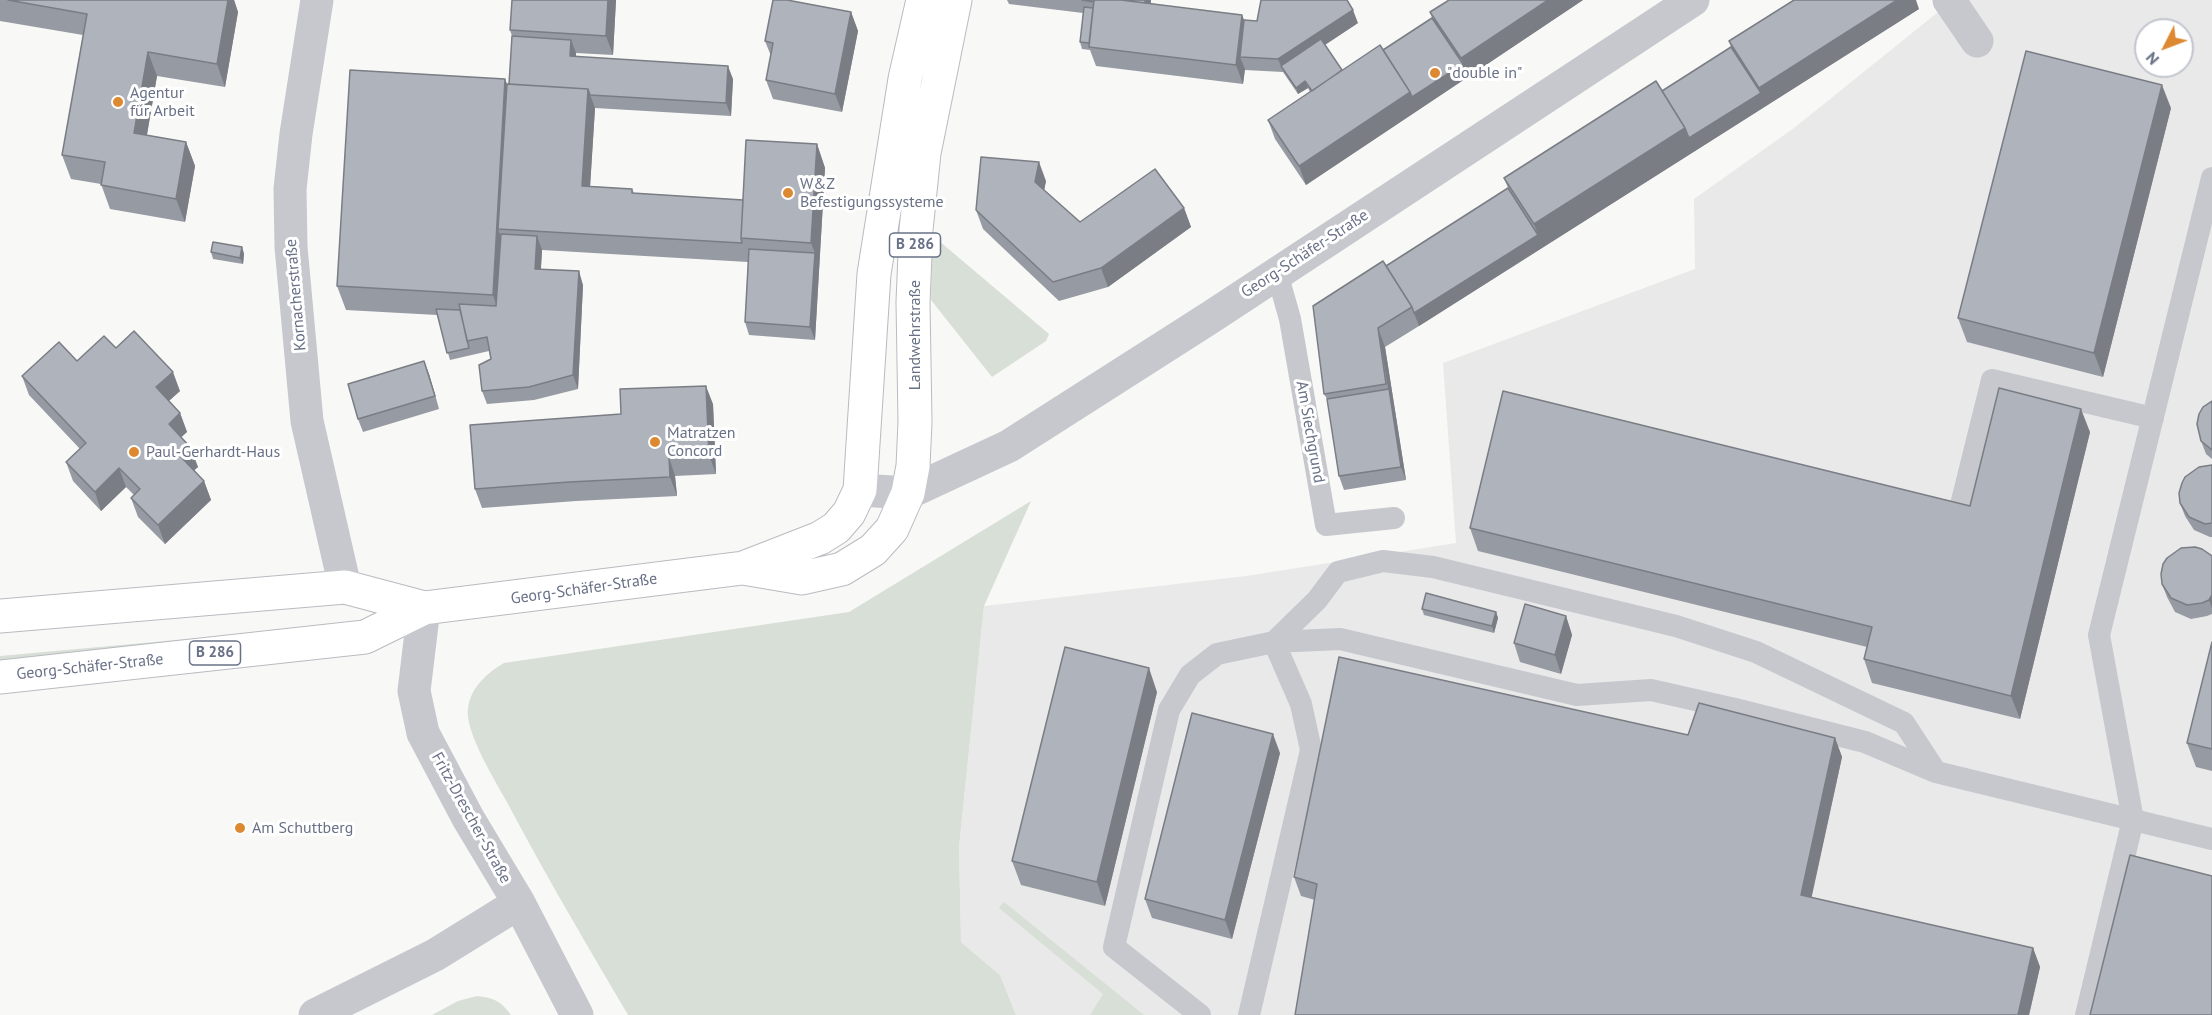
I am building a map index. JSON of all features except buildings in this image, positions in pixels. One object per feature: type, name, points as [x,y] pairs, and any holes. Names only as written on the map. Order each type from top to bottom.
[{"type":"main road","name":"B 286","points":[[860,490],[874,274],[905,79],[923,0]]},
{"type":"main road","name":"Landwehrstraße","points":[[908,493],[913,466],[915,422],[913,302],[916,230],[924,153],[955,0]]},
{"type":"main road","name":"Georg-Schäfer-Straße","points":[[0,676],[365,637],[424,608],[743,568],[820,538],[836,528],[849,513],[860,490]]},
{"type":"main road","name":"Georg-Schäfer-Straße","points":[[743,568],[802,578],[842,569],[873,550],[886,536],[892,529],[908,493]]},
{"type":"main road","name":"Georg-Schäfer-Straße","points":[[0,616],[345,587],[424,608]]},
{"type":"street","name":"Kornacherstraße","points":[[317,0],[296,134],[290,189],[291,247],[308,420],[345,587]]},
{"type":"street","name":"Georg-Schäfer-Straße","points":[[860,490],[908,493],[1009,446],[1693,0]]},
{"type":"street","points":[[1949,0],[1977,41]]},
{"type":"street","name":"Fritz-Drescher-Straße","points":[[424,608],[414,691],[423,734],[468,818],[519,903],[577,1015]]},
{"type":"street","points":[[315,1015],[435,955],[519,903]]},
{"type":"lane","points":[[2085,1015],[2133,820],[2099,635],[2212,178]]},
{"type":"lane","name":"Am Siechgrund","points":[[1277,273],[1290,319],[1326,525],[1394,518]]},
{"type":"lane","points":[[1960,509],[1992,380],[2153,418]]},
{"type":"lane","points":[[1274,642],[1317,600],[1338,572],[1383,561],[1432,567],[1676,626],[1756,652],[1904,723],[1936,772]]},
{"type":"lane","points":[[1200,1015],[1114,947],[1169,710],[1190,675],[1217,654],[1274,642],[1340,639],[1577,695],[1652,690],[1865,742],[1936,772],[2212,839]]},
{"type":"lane","points":[[1249,1015],[1311,750],[1301,704],[1274,642]]},
{"type":"shaded area","points":[[1953,0],[2212,0],[2212,1015],[1016,1015],[1000,975],[961,942],[959,847],[984,606],[1246,576],[1456,543],[1443,363],[1695,269],[1694,199],[1794,128]]},
{"type":"shaded area","points":[[932,235],[1049,334],[1046,341],[992,377],[931,300]]},
{"type":"shaded area","points":[[1031,501],[984,606],[959,847],[961,942],[1000,975],[1016,1015],[628,1015],[537,858],[476,743],[468,718],[468,708],[476,687],[504,663],[849,612]]},
{"type":"shaded area","points":[[352,624],[0,664],[0,656]]},
{"type":"shaded area","points":[[1004,902],[1144,1015],[1090,1015],[1103,994],[999,908]]},
{"type":"shaded area","points":[[477,996],[497,1001],[511,1015],[432,1015],[458,1001]]},
{"type":"place","name":"\"double in\"","points":[[1435,73]]},
{"type":"place","name":"Agentur für Arbeit","points":[[118,102]]},
{"type":"place","name":"W&Z Befestigungssysteme","points":[[788,193]]},
{"type":"place","name":"Matratzen Concord","points":[[655,442]]},
{"type":"place","name":"Paul-Gerhardt-Haus","points":[[134,452]]},
{"type":"place","name":"Am Schuttberg","points":[[240,828]]}]
